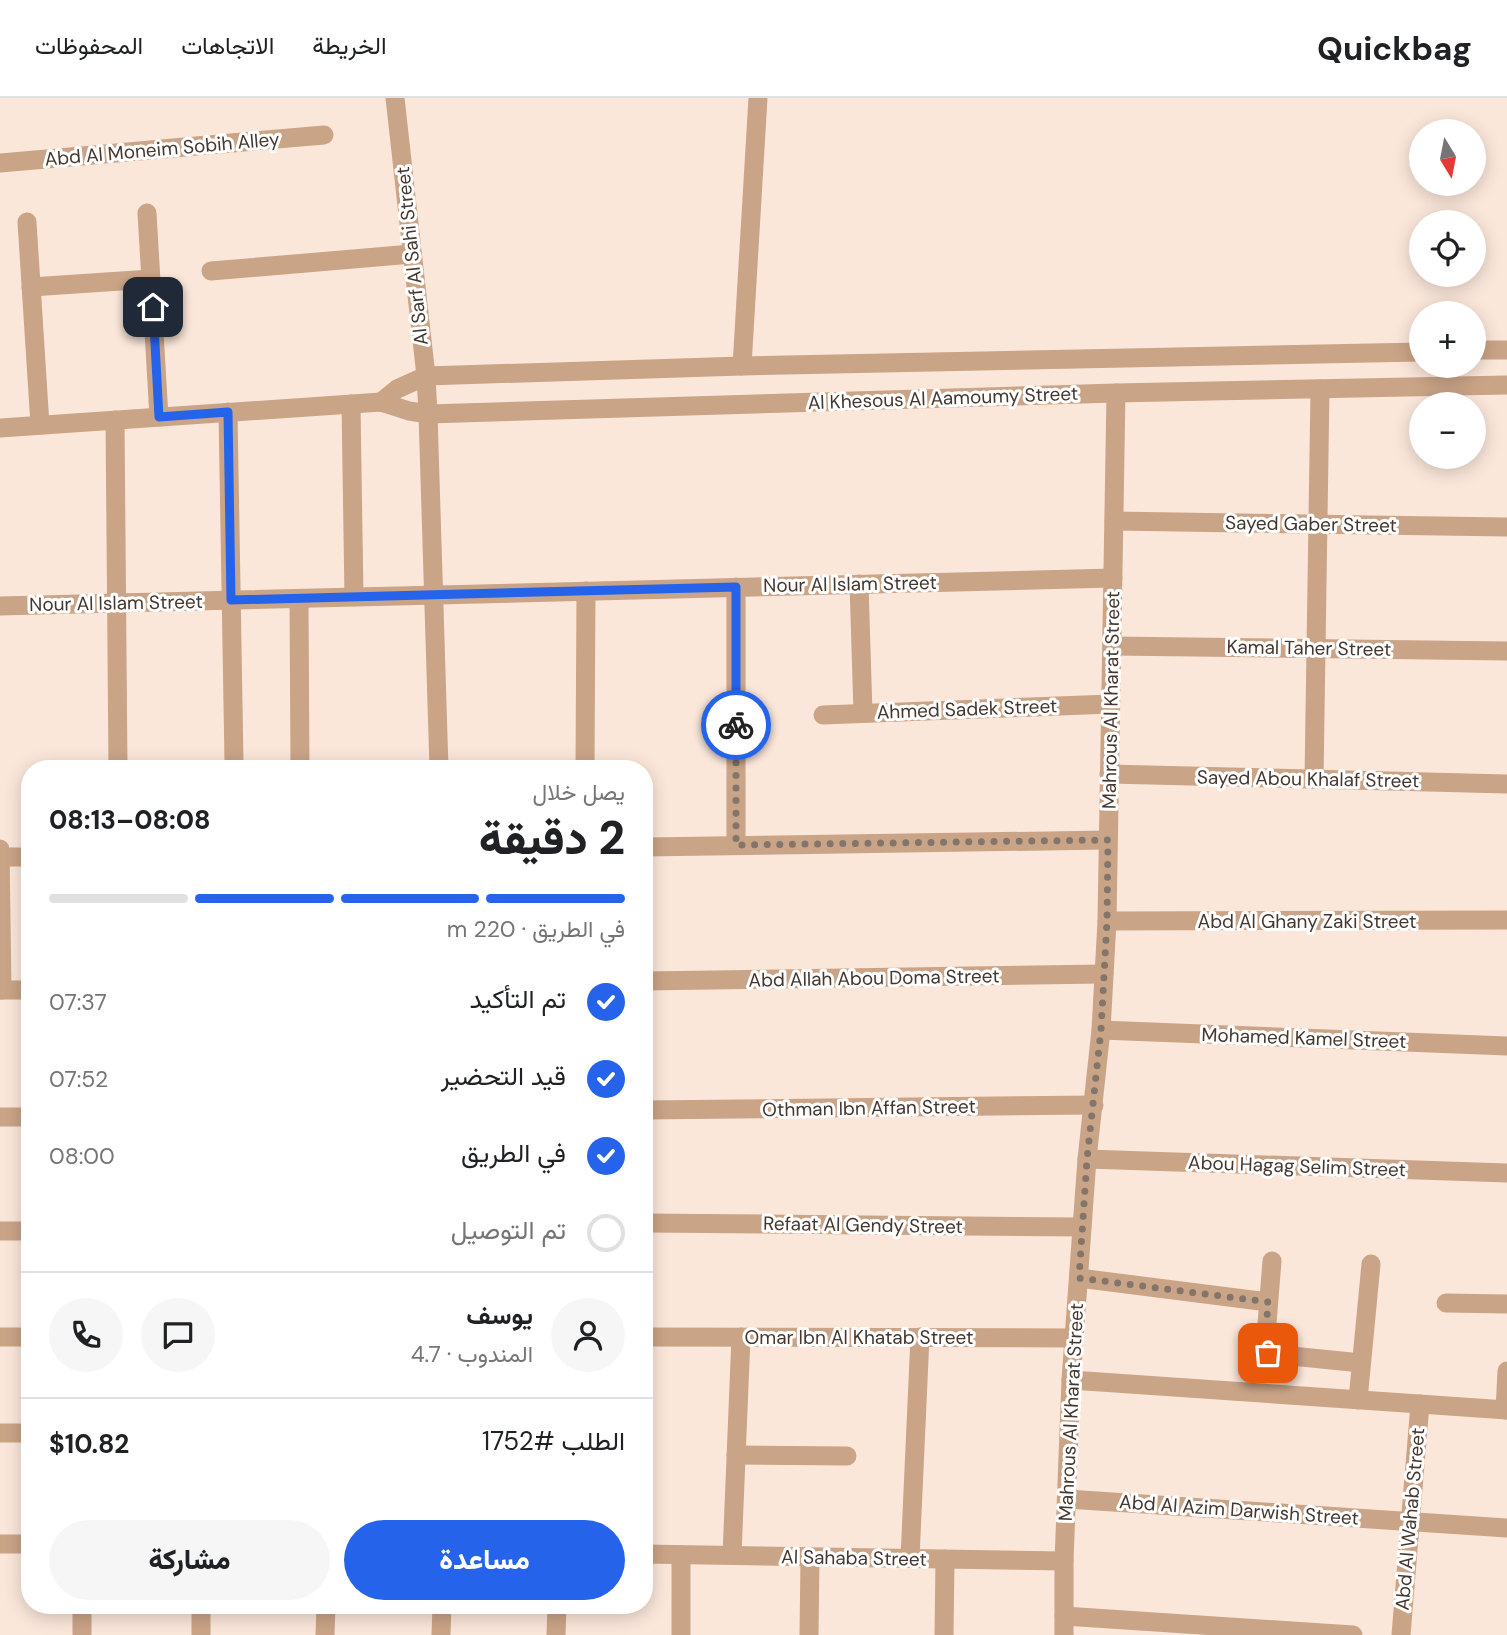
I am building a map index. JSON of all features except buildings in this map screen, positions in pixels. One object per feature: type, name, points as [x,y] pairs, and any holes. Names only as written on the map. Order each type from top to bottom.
[{"type":"street","name":"Al Sarf Al Sahi Street","points":[[395,98],[426,376],[439,760]]},
{"type":"street","points":[[742,366],[758,98]]},
{"type":"street","name":"Abd Al Moneim Sobih Alley","points":[[0,163],[324,135]]},
{"type":"street","points":[[147,213],[159,417]]},
{"type":"street","points":[[27,222],[40,425]]},
{"type":"street","points":[[211,271],[412,254]]},
{"type":"street","points":[[31,287],[151,279]]},
{"type":"street","points":[[1486,350],[1507,350]]},
{"type":"street","name":"Al Khesous Al Aamoumy Street","points":[[381,402],[397,389],[426,376],[742,366],[1409,352]]},
{"type":"street","name":"Al Khesous Al Aamoumy Street","points":[[0,428],[381,402],[428,414],[1116,393],[1507,385]]},
{"type":"street","points":[[1314,779],[1320,388]]},
{"type":"street","name":"Mahrous Al Kharat Street","points":[[1064,1625],[1071,1380],[1087,1159],[1101,1030],[1107,921],[1116,393]]},
{"type":"street","points":[[351,404],[354,597]]},
{"type":"street","points":[[228,412],[234,760]]},
{"type":"street","points":[[115,420],[118,760]]},
{"type":"street","name":"Sayed Gaber Street","points":[[1114,521],[1507,527]]},
{"type":"street","name":"Nour Al Islam Street","points":[[0,606],[1113,578]]},
{"type":"street","points":[[859,584],[863,713]]},
{"type":"street","points":[[736,587],[736,845]]},
{"type":"street","points":[[585,760],[586,591]]},
{"type":"street","points":[[299,598],[300,760]]},
{"type":"street","name":"Kamal Taher Street","points":[[1112,646],[1507,651]]},
{"type":"street","name":"Ahmed Sadek Street","points":[[823,715],[1111,704]]},
{"type":"street","name":"Sayed Abou Khalaf Street","points":[[1110,775],[1507,784]]},
{"type":"street","points":[[653,847],[1108,840]]},
{"type":"street","points":[[0,849],[1,990],[21,990]]},
{"type":"street","points":[[0,857],[21,857]]},
{"type":"street","name":"Abd Al Ghany Zaki Street","points":[[1107,921],[1507,920]]},
{"type":"street","name":"Abd Allah Abou Doma Street","points":[[653,981],[1104,974]]},
{"type":"street","name":"Mohamed Kamel Street","points":[[1101,1030],[1507,1046]]},
{"type":"street","name":"Othman Ibn Affan Street","points":[[653,1110],[1094,1105]]},
{"type":"street","points":[[0,1117],[21,1117]]},
{"type":"street","name":"Abou Hagag Selim Street","points":[[1087,1159],[1507,1173]]},
{"type":"street","name":"Refaat Al Gendy Street","points":[[653,1223],[1082,1227]]},
{"type":"street","points":[[0,1231],[21,1231]]},
{"type":"street","points":[[1272,1261],[1265,1348],[1268,1353],[1361,1363]]},
{"type":"street","points":[[1358,1400],[1371,1264]]},
{"type":"street","points":[[1079,1278],[1268,1302]]},
{"type":"street","points":[[1446,1303],[1507,1304]]},
{"type":"street","points":[[0,1337],[21,1337]]},
{"type":"street","name":"Omar Ibn Al Khatab Street","points":[[653,1337],[1074,1338]]},
{"type":"street","points":[[732,1555],[741,1337]]},
{"type":"street","points":[[910,1559],[920,1337]]},
{"type":"street","points":[[1071,1380],[1506,1410],[1507,1371]]},
{"type":"street","name":"Abd Al Wahab Street","points":[[1401,1635],[1420,1404]]},
{"type":"street","points":[[0,1433],[21,1433]]},
{"type":"street","points":[[736,1455],[847,1456]]},
{"type":"street","name":"Abd Al Azim Darwish Street","points":[[1067,1499],[1507,1528]]},
{"type":"street","points":[[0,1544],[21,1544]]},
{"type":"street","name":"Al Sahaba Street","points":[[653,1554],[1064,1561]]},
{"type":"street","points":[[681,1555],[681,1635]]},
{"type":"street","points":[[809,1635],[810,1557]]},
{"type":"street","points":[[944,1635],[945,1559]]},
{"type":"street","points":[[82,1614],[82,1635]]},
{"type":"street","points":[[201,1614],[201,1635]]},
{"type":"street","points":[[325,1635],[326,1614]]},
{"type":"street","points":[[441,1635],[442,1614]]},
{"type":"street","points":[[556,1635],[557,1614]]},
{"type":"street","points":[[1064,1625],[1353,1635]]},
{"type":"way so far","points":[[736,725],[736,845],[1108,840],[1101,1030],[1087,1159],[1079,1278],[1268,1302],[1265,1348],[1268,1353]]},
{"type":"route","points":[[153,307],[159,417],[228,412],[231,600],[736,587],[736,725]]}]
